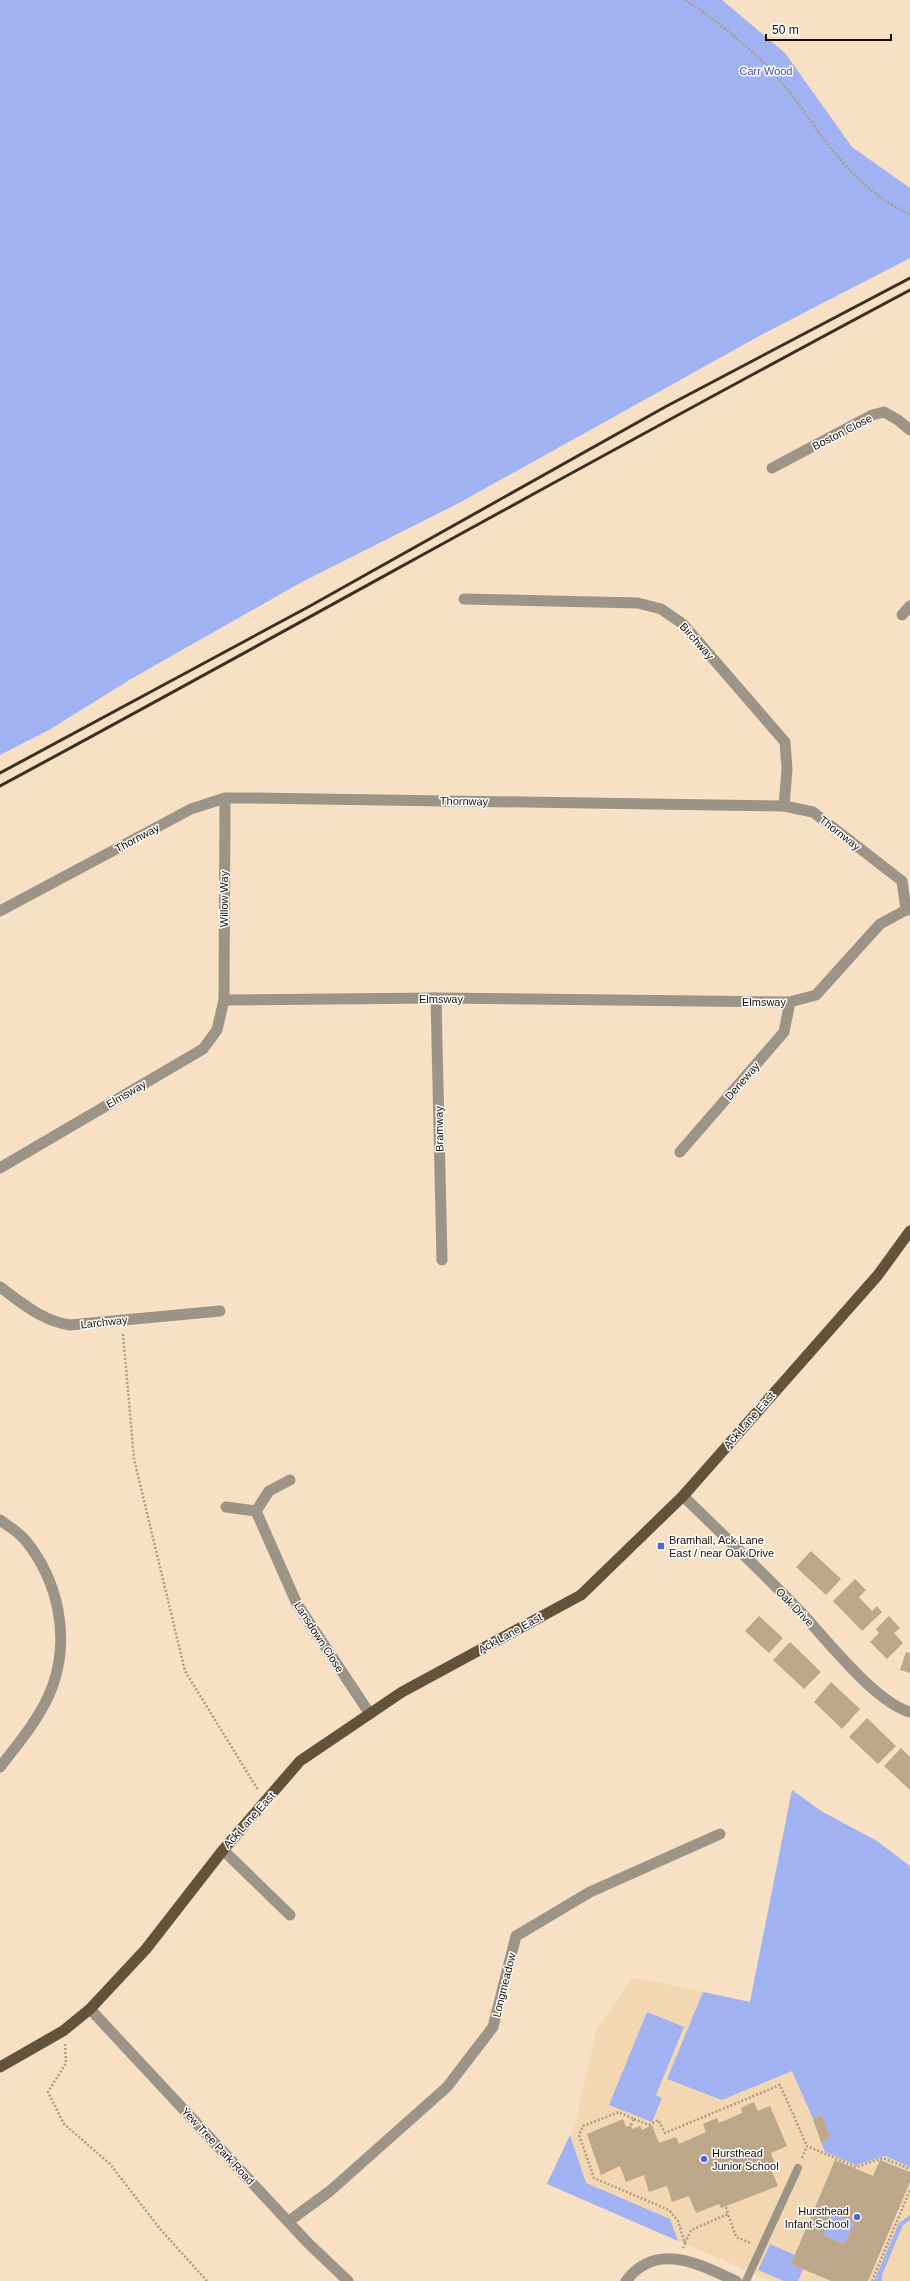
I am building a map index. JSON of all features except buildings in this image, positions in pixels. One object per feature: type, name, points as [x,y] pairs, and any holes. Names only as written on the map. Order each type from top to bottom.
[{"type":"main road","name":"Ack Lane East","points":[[0,2066],[63,2031],[90,2009],[146,1949],[222,1850],[266,1802],[300,1761],[402,1692],[581,1595],[683,1496],[878,1275],[910,1231]]},
{"type":"street","name":"Boston Close","points":[[772,468],[872,415],[884,412],[898,420],[910,430]]},
{"type":"street","name":"Birchway","points":[[464,598],[638,603],[661,609],[683,624],[785,742],[787,769],[784,806]]},
{"type":"street","points":[[902,616],[910,606]]},
{"type":"street","name":"Thornway","points":[[0,911],[190,809],[224,798],[784,806],[813,812],[902,881],[908,910]]},
{"type":"street","name":"Willow Way","points":[[224,798],[224,1000]]},
{"type":"street","name":"Elmsway","points":[[0,1168],[203,1049],[217,1030],[224,1000],[436,998],[790,1002],[816,995],[880,924],[908,910]]},
{"type":"street","name":"Bramway","points":[[436,998],[442,1260]]},
{"type":"street","name":"Deneway","points":[[680,1152],[784,1032],[790,1002]]},
{"type":"street","name":"Larchway","points":[[0,1286],[40,1316],[56,1323],[70,1325],[220,1311]]},
{"type":"street","points":[[226,1507],[256,1511],[269,1491],[290,1480]]},
{"type":"street","name":"Oak Drive","points":[[683,1496],[798,1608],[844,1659],[889,1703],[910,1712]]},
{"type":"street","name":"Lansdown Close","points":[[256,1511],[297,1604],[370,1714]]},
{"type":"street","points":[[0,1520],[26,1540],[45,1570],[57,1599],[60,1629],[59,1661],[53,1686],[37,1716],[0,1767]]},
{"type":"street","name":"Longmeadow","points":[[289,2221],[330,2191],[447,2087],[493,2027],[516,1936],[590,1892],[720,1834]]},
{"type":"street","points":[[222,1850],[290,1915]]},
{"type":"street","name":"Yew Tree Park Road","points":[[90,2009],[308,2243],[348,2281]]},
{"type":"street","points":[[626,2281],[632,2274],[646,2265],[669,2258],[680,2258],[736,2281]]},
{"type":"lane","points":[[746,2281],[798,2168]]},
{"type":"path","points":[[685,0],[714,20],[766,65],[811,119],[850,173],[880,198],[910,214]]},
{"type":"path","points":[[122,1320],[134,1459],[185,1671],[266,1802]]},
{"type":"path","points":[[63,2031],[66,2063],[48,2092],[64,2124],[110,2164],[161,2230],[207,2281]]},
{"type":"path","points":[[685,2244],[678,2221],[669,2210],[594,2178],[579,2135],[583,2126],[619,2112],[648,2125],[658,2120],[665,2133],[780,2085],[807,2146],[856,2167],[883,2158],[910,2169]]},
{"type":"path","points":[[631,2125],[634,2119]]},
{"type":"path","points":[[804,2154],[807,2146]]},
{"type":"path","points":[[872,2281],[910,2190]]},
{"type":"path","points":[[726,2206],[736,2237],[761,2248]]},
{"type":"path","points":[[680,2258],[691,2230],[728,2214]]},
{"type":"shaded area","points":[[792,1790],[821,1811],[877,1841],[910,1867],[910,2281],[771,2281],[547,2184],[575,2124],[597,2028],[632,1979],[643,1979],[750,2002]]},
{"type":"green space","name":"Carr Wood","points":[[0,0],[722,0],[785,53],[852,147],[910,188],[910,258],[761,335],[457,504],[300,583],[131,679],[49,730],[0,755]]},
{"type":"green space","points":[[792,1790],[821,1811],[877,1841],[910,1866],[910,2167],[885,2156],[856,2165],[825,2152],[821,2142],[830,2138],[822,2115],[813,2119],[792,2071],[722,2100],[667,2079],[703,1992],[750,2002]]},
{"type":"green space","points":[[647,2012],[684,2027],[656,2095],[662,2098],[652,2122],[609,2105]]},
{"type":"green space","points":[[570,2135],[586,2183],[670,2219],[678,2241],[547,2184]]},
{"type":"green space","points":[[832,2213],[854,2223],[844,2244],[823,2235]]},
{"type":"green space","points":[[910,2215],[910,2220],[903,2225],[882,2275],[882,2281],[874,2281],[899,2223]]},
{"type":"green space","points":[[770,2244],[795,2255],[791,2264],[803,2269],[798,2281],[784,2281],[758,2270]]},
{"type":"railway","points":[[0,773],[310,606],[665,407],[910,278]]},
{"type":"railway","points":[[0,786],[910,290]]},
{"type":"place","name":"Bramhall, Ack Lane East / near Oak Drive","points":[[661,1546]]},
{"type":"place","name":"Hursthead Junior School","points":[[704,2159]]},
{"type":"place","name":"Hursthead Infant School","points":[[857,2217]]}]
